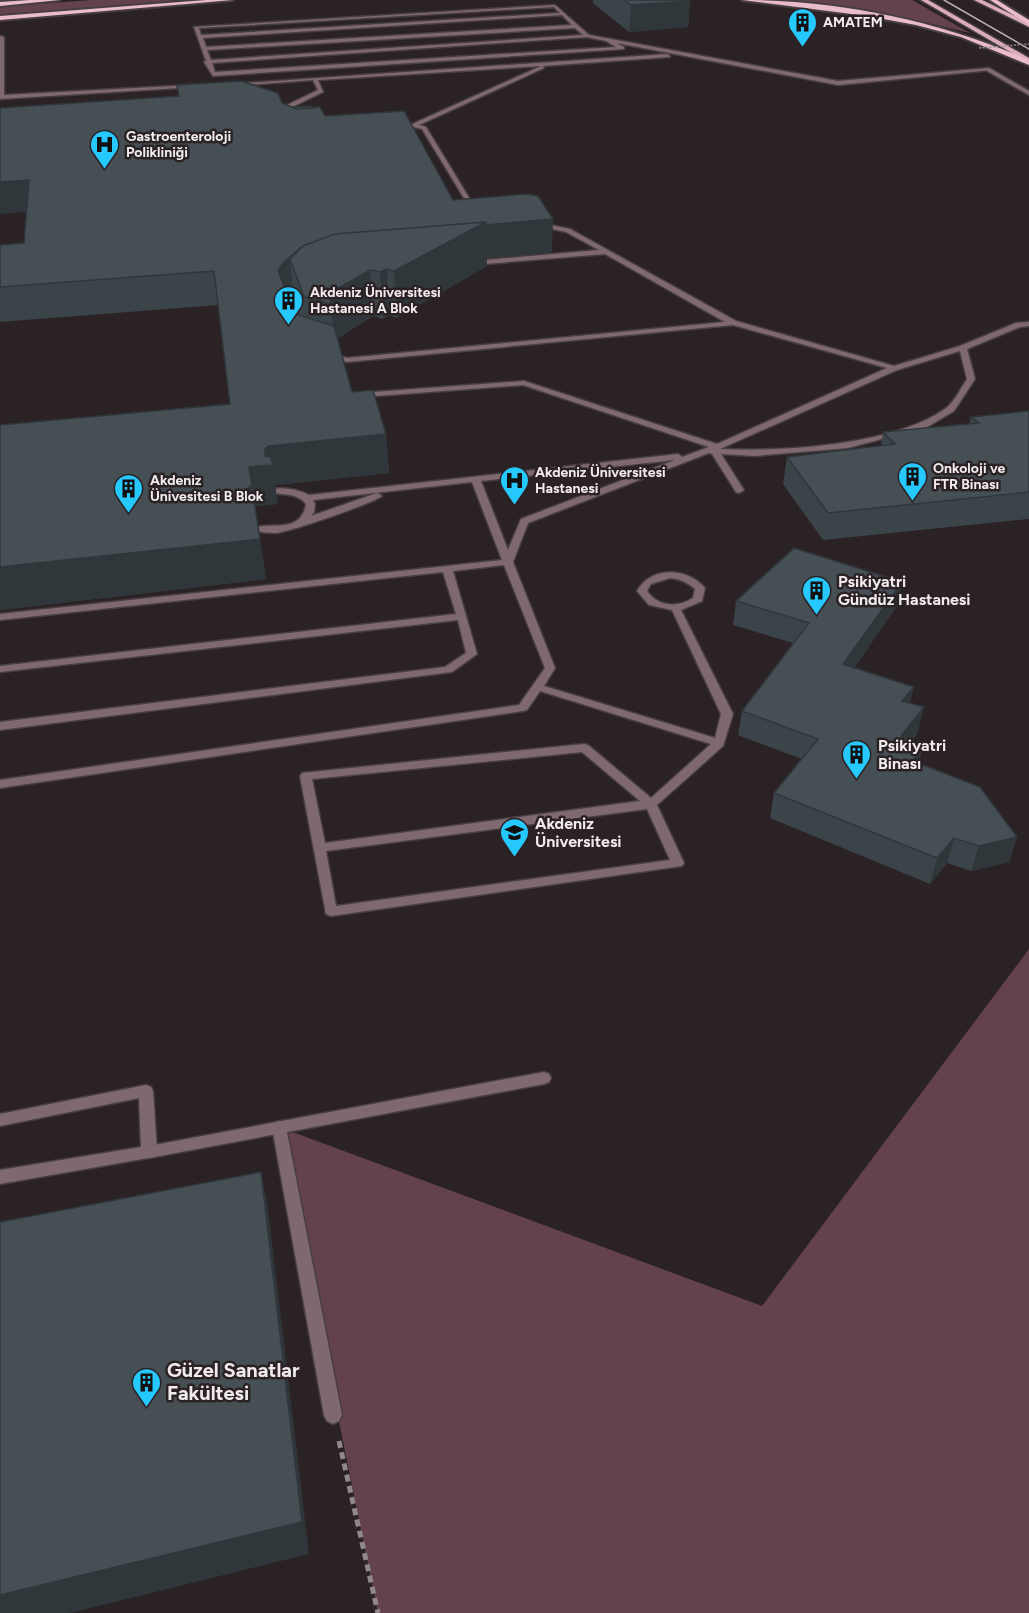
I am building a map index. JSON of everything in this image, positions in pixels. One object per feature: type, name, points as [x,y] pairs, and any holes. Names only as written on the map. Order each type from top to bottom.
[{"type":"highway","points":[[0,4],[57,0]]},
{"type":"highway","points":[[0,18],[230,0]]},
{"type":"highway","points":[[745,0],[883,17],[937,28],[989,45],[1029,62]]},
{"type":"highway","points":[[993,0],[1029,24]]},
{"type":"main road","points":[[924,0],[1029,62]]},
{"type":"main road","points":[[977,0],[1029,24]]},
{"type":"street","points":[[214,86],[213,74],[196,27],[555,6],[587,36]]},
{"type":"street","points":[[200,37],[563,14]]},
{"type":"street","points":[[204,49],[577,26]]},
{"type":"street","points":[[207,62],[587,36],[838,83],[989,70],[1029,93]]},
{"type":"street","points":[[1,38],[1,94],[202,86]]},
{"type":"street","points":[[213,74],[622,48],[608,40]]},
{"type":"street","points":[[225,85],[687,55]]},
{"type":"street","points":[[411,126],[550,64]]},
{"type":"street","points":[[288,129],[283,109],[321,90],[315,79]]},
{"type":"street","points":[[400,127],[424,128],[469,202],[488,215]]},
{"type":"street","points":[[522,221],[568,230],[603,252],[733,323],[894,368]]},
{"type":"street","points":[[465,264],[603,252]]},
{"type":"street","points":[[296,325],[288,304],[293,294],[317,282]]},
{"type":"street","points":[[315,350],[347,360],[733,323]]},
{"type":"street","points":[[508,562],[524,522],[713,449],[894,368],[963,348],[1026,326]]},
{"type":"street","points":[[363,395],[524,383],[713,449],[754,453],[849,445],[924,425],[951,409],[971,379],[963,348]]},
{"type":"street","points":[[713,449],[739,490]]},
{"type":"street","points":[[306,498],[694,456]]},
{"type":"street","points":[[0,784],[523,708],[550,668],[476,480]]},
{"type":"street","points":[[258,529],[275,530],[299,523],[398,488]]},
{"type":"street","points":[[275,491],[291,492],[306,498],[312,505],[311,512],[299,523]]},
{"type":"street","points":[[0,617],[508,562]]},
{"type":"street","points":[[0,726],[448,670],[472,654],[447,569]]},
{"type":"street","points":[[670,575],[680,576],[696,583],[701,594],[698,599],[693,603],[675,608],[650,601],[642,591],[643,586],[653,578],[670,575]]},
{"type":"street","points":[[320,848],[651,804],[718,743],[727,714],[675,608]]},
{"type":"street","points":[[0,669],[462,616]]},
{"type":"street","points":[[537,687],[718,743]]},
{"type":"street","points":[[584,748],[651,804],[678,863],[331,911],[306,776],[584,748]]},
{"type":"street","points":[[0,1177],[149,1152],[544,1078]]},
{"type":"street","points":[[0,1119],[146,1091],[149,1152]]},
{"type":"street","points":[[279,1127],[333,1415]]},
{"type":"path","points":[[979,48],[1029,44]]},
{"type":"path","points":[[333,1415],[378,1613]]},
{"type":"shaded area","points":[[91,0],[181,0],[0,15],[0,7]]},
{"type":"shaded area","points":[[770,0],[912,0],[970,33],[902,17]]},
{"type":"shaded area","points":[[1029,949],[1029,1613],[378,1613],[279,1127],[762,1306]]},
{"type":"building","points":[[624,0],[688,0],[690,1],[631,5]]},
{"type":"building","points":[[241,81],[278,93],[282,103],[296,109],[320,107],[325,116],[404,111],[453,200],[527,194],[538,196],[553,219],[335,234],[303,246],[284,262],[278,270],[295,314],[334,326],[352,392],[373,390],[386,434],[269,446],[265,449],[265,456],[271,457],[273,465],[249,467],[252,485],[245,490],[253,494],[260,539],[0,567],[0,425],[230,404],[214,271],[0,287],[0,245],[24,243],[29,180],[0,182],[0,108],[179,96],[177,85]]},
{"type":"building","points":[[312,106],[314,108],[296,109],[292,107]]},
{"type":"building","points":[[486,222],[394,271],[370,270],[328,294],[331,304],[304,297],[290,259],[303,246],[335,234]]},
{"type":"building","name":"Onkoloji ve FTR Binası","points":[[1029,411],[1029,492],[828,513],[787,457],[895,444],[883,432],[979,423],[971,417]]},
{"type":"building","points":[[794,548],[902,582],[843,664],[914,687],[902,701],[924,707],[901,736],[923,746],[913,761],[980,787],[1017,837],[979,846],[954,838],[937,858],[774,793],[818,739],[742,711],[809,623],[736,601]]},
{"type":"building","name":"Güzel Sanatlar Fakültesi","points":[[261,1172],[302,1522],[0,1595],[0,1222]]},
{"type":"tram line","points":[[944,0],[1029,49]]},
{"type":"place","name":"AMATEM","points":[[802,48]]},
{"type":"place","name":"Gastroenteroloji Polikliniği","points":[[105,170]]},
{"type":"place","name":"Akdeniz Üniversitesi Hastanesi A Blok","points":[[289,326]]},
{"type":"place","name":"Onkoloji ve FTR Binası","points":[[912,502]]},
{"type":"place","name":"Akdeniz Üniversitesi Hastanesi","points":[[514,506]]},
{"type":"place","name":"Akdeniz Ünivesitesi B Blok","points":[[129,514]]},
{"type":"place","name":"Psikiyatri Gündüz Hastanesi","points":[[817,616]]},
{"type":"place","name":"Psikiyatri Binası","points":[[857,780]]},
{"type":"place","name":"Akdeniz Üniversitesi","points":[[514,858]]},
{"type":"place","name":"Güzel Sanatlar Fakültesi","points":[[146,1408]]}]
